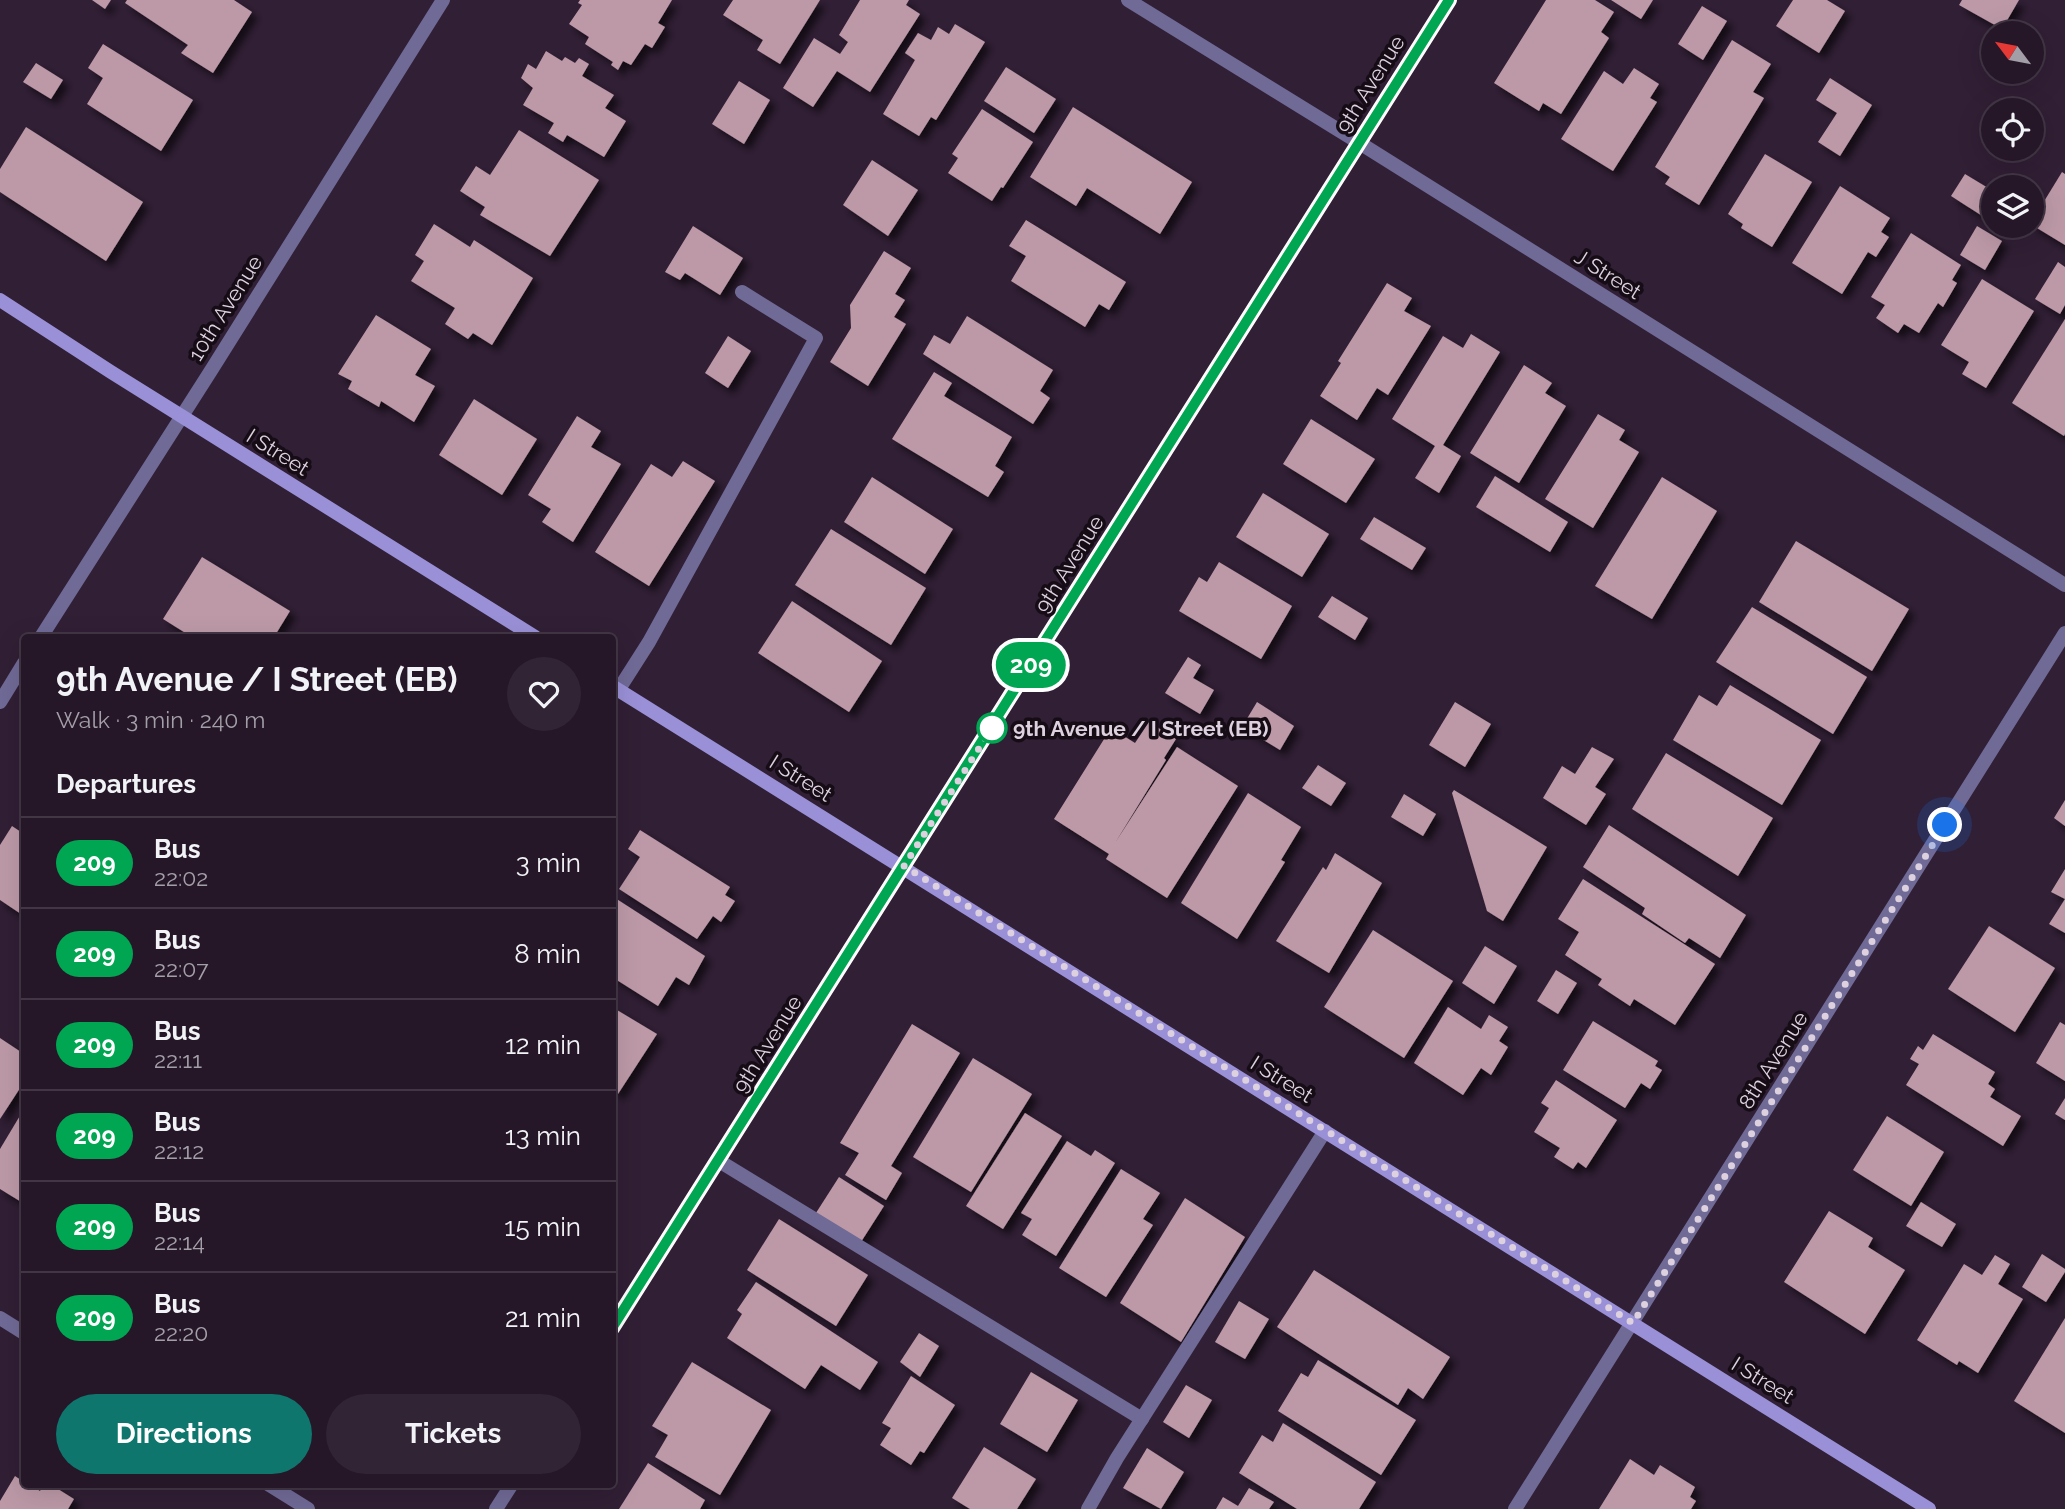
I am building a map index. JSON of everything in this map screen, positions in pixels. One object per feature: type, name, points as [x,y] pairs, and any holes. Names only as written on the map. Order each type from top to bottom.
[{"type":"street","name":"10th Avenue","points":[[43,634],[443,0]]},
{"type":"street","name":"J Street","points":[[1128,0],[2065,585]]},
{"type":"street","name":"9th Avenue","points":[[616,1322],[1449,0]]},
{"type":"street","points":[[616,687],[649,642],[817,338],[742,292]]},
{"type":"street","name":"I Street","points":[[0,300],[530,634]]},
{"type":"street","name":"8th Avenue","points":[[1515,1509],[2065,633]]},
{"type":"street","points":[[0,702],[21,668]]},
{"type":"street","name":"I Street","points":[[616,689],[904,866],[1929,1509]]},
{"type":"street","points":[[1087,1509],[1325,1131]]},
{"type":"street","points":[[719,1161],[1142,1419]]},
{"type":"street","points":[[0,1318],[21,1331]]},
{"type":"street","points":[[274,1488],[308,1509]]},
{"type":"street","points":[[496,1509],[509,1488]]},
{"type":"building","points":[[92,0],[111,0],[105,9]]},
{"type":"building","points":[[127,0],[234,0],[252,12],[213,73],[181,53],[188,45],[125,3]]},
{"type":"building","points":[[580,0],[672,0],[658,23],[665,27],[652,48],[645,44],[631,65],[623,61],[618,70],[611,65],[613,62],[585,44],[589,37],[569,24],[582,5],[578,3]]},
{"type":"building","points":[[733,0],[820,0],[780,64],[757,50],[763,40],[723,15]]},
{"type":"building","points":[[860,0],[909,0],[906,5],[920,14],[870,92],[837,71],[813,107],[783,88],[814,38],[840,54],[848,42],[839,35]]},
{"type":"building","points":[[1546,0],[1595,0],[1614,12],[1601,32],[1609,38],[1561,114],[1543,103],[1539,111],[1494,83]]},
{"type":"building","points":[[1611,0],[1653,0],[1641,19]]},
{"type":"building","points":[[1793,0],[1827,0],[1845,11],[1819,53],[1776,26]]},
{"type":"building","points":[[1962,0],[2019,0],[2007,21],[1988,21],[1959,5]]},
{"type":"building","points":[[1702,6],[1727,21],[1703,60],[1678,44]]},
{"type":"building","points":[[955,24],[985,42],[936,120],[931,117],[919,136],[883,114],[915,60],[905,53],[918,33],[931,40],[938,27],[949,34]]},
{"type":"building","points":[[1732,40],[1771,64],[1753,92],[1764,98],[1699,205],[1665,184],[1670,177],[1655,167]]},
{"type":"building","points":[[103,44],[193,100],[161,151],[87,104],[103,78],[88,68]]},
{"type":"building","points":[[546,51],[562,61],[565,57],[575,63],[579,58],[589,64],[582,76],[614,95],[605,108],[626,121],[604,157],[567,135],[563,142],[548,133],[554,123],[523,105],[533,88],[521,78],[528,64],[536,69]]},
{"type":"building","points":[[36,63],[63,80],[51,99],[23,82]]},
{"type":"building","points":[[1006,67],[1056,99],[1034,133],[984,101]]},
{"type":"building","points":[[1634,68],[1659,84],[1650,98],[1657,102],[1613,171],[1561,139],[1604,71],[1623,84]]},
{"type":"building","points":[[1830,78],[1872,105],[1840,156],[1818,142],[1837,113],[1816,100]]},
{"type":"building","points":[[739,81],[770,100],[744,144],[712,124]]},
{"type":"building","points":[[1073,107],[1192,182],[1160,234],[1087,188],[1076,206],[1030,177]]},
{"type":"building","points":[[982,109],[1033,142],[992,201],[948,173],[958,158],[952,154]]},
{"type":"building","points":[[26,127],[143,202],[106,261],[0,192],[0,169]]},
{"type":"building","points":[[519,130],[599,180],[550,256],[480,215],[485,207],[460,191],[476,166],[490,175]]},
{"type":"building","points":[[1765,154],[1812,182],[1772,247],[1741,228],[1743,224],[1728,214]]},
{"type":"building","points":[[872,160],[918,190],[888,236],[843,205]]},
{"type":"building","points":[[2062,172],[2065,174],[2065,245],[2044,232],[2044,201]]},
{"type":"building","points":[[1965,174],[1981,184],[1981,215],[1951,196]]},
{"type":"building","points":[[1840,186],[1890,218],[1881,232],[1889,237],[1876,257],[1868,252],[1842,294],[1792,263]]},
{"type":"building","points":[[1026,220],[1126,282],[1109,310],[1099,304],[1085,327],[1011,281],[1026,256],[1009,246]]},
{"type":"building","points":[[434,224],[470,247],[474,240],[533,278],[492,345],[473,333],[468,339],[445,324],[455,308],[411,281],[424,261],[415,255]]},
{"type":"building","points":[[693,226],[743,258],[720,295],[685,273],[680,280],[665,272]]},
{"type":"building","points":[[1977,226],[1981,228],[1981,238],[1997,238],[2002,241],[1985,270],[1960,255]]},
{"type":"building","points":[[1911,233],[1961,265],[1952,280],[1957,283],[1943,307],[1938,303],[1919,333],[1904,324],[1898,333],[1876,318],[1885,305],[1871,297]]},
{"type":"building","points":[[884,251],[911,268],[895,294],[905,300],[894,317],[906,324],[868,386],[830,362],[851,328],[850,305]]},
{"type":"building","points":[[2058,262],[2065,267],[2065,305],[2060,314],[2035,299]]},
{"type":"building","points":[[1982,279],[2034,311],[1986,388],[1962,374],[1969,362],[1941,345]]},
{"type":"building","points":[[1387,283],[1412,298],[1404,311],[1431,326],[1388,395],[1377,388],[1357,420],[1320,396],[1341,363],[1338,361]]},
{"type":"building","points":[[376,315],[431,349],[415,375],[435,386],[414,422],[381,401],[379,407],[348,389],[352,381],[338,374]]},
{"type":"building","points":[[967,316],[1053,370],[1040,391],[1050,398],[1033,424],[923,354],[934,335],[950,344]]},
{"type":"building","points":[[2065,319],[2065,434],[2064,436],[2012,403]]},
{"type":"building","points":[[1471,334],[1500,352],[1443,445],[1461,456],[1439,493],[1415,478],[1435,446],[1392,419],[1443,336],[1463,348]]},
{"type":"building","points":[[728,336],[751,351],[728,388],[705,373]]},
{"type":"building","points":[[1524,365],[1552,383],[1545,393],[1566,406],[1519,483],[1470,453]]},
{"type":"building","points":[[934,372],[952,383],[944,396],[1012,437],[995,466],[1004,472],[988,497],[892,439]]},
{"type":"building","points":[[474,399],[537,439],[502,495],[439,455]]},
{"type":"building","points":[[1598,414],[1625,430],[1619,440],[1639,452],[1593,528],[1545,499]]},
{"type":"building","points":[[577,416],[601,431],[591,447],[621,464],[573,542],[542,522],[551,509],[528,495]]},
{"type":"building","points":[[1311,419],[1375,459],[1346,503],[1283,464]]},
{"type":"building","points":[[683,461],[715,481],[649,586],[595,552],[651,464],[672,477]]},
{"type":"building","points":[[1495,476],[1568,522],[1550,552],[1476,507]]},
{"type":"building","points":[[872,477],[953,529],[925,574],[844,522]]},
{"type":"building","points":[[1662,477],[1717,511],[1652,619],[1595,586]]},
{"type":"building","points":[[1263,493],[1329,534],[1302,577],[1236,537]]},
{"type":"building","points":[[1374,517],[1426,548],[1412,570],[1360,539]]},
{"type":"building","points":[[831,529],[926,588],[891,645],[795,585]]},
{"type":"building","points":[[1796,541],[1909,609],[1872,671],[1759,602]]},
{"type":"building","points":[[202,557],[290,611],[276,634],[187,634],[163,619]]},
{"type":"building","points":[[1219,562],[1292,606],[1261,659],[1179,611],[1199,577],[1207,582]]},
{"type":"building","points":[[1332,596],[1368,618],[1355,640],[1318,617]]},
{"type":"building","points":[[792,601],[882,661],[849,712],[758,653]]},
{"type":"building","points":[[1752,607],[1867,677],[1833,734],[1716,662]]},
{"type":"building","points":[[1188,657],[1201,665],[1193,678],[1214,690],[1200,714],[1165,693]]},
{"type":"building","points":[[1730,685],[1821,740],[1782,805],[1673,740],[1699,695],[1717,706]]},
{"type":"building","points":[[1257,702],[1294,726],[1280,750],[1242,727]]},
{"type":"building","points":[[1455,702],[1491,724],[1465,767],[1429,745]]},
{"type":"building","points":[[1149,722],[1176,739],[1115,843],[1177,747],[1238,786],[1167,898],[1106,859],[1109,854],[1054,819],[1111,728],[1135,743]]},
{"type":"building","points":[[1592,747],[1614,759],[1595,787],[1606,794],[1586,825],[1543,798],[1562,766],[1575,774]]},
{"type":"building","points":[[1666,753],[1773,818],[1738,876],[1632,809]]},
{"type":"building","points":[[1318,765],[1346,783],[1331,806],[1302,788]]},
{"type":"building","points":[[1454,790],[1547,847],[1503,921],[1487,911],[1452,793]]},
{"type":"building","points":[[1248,793],[1301,827],[1281,860],[1285,862],[1237,939],[1181,903]]},
{"type":"building","points":[[1404,794],[1436,814],[1423,836],[1391,817]]},
{"type":"building","points":[[2065,800],[2065,826],[2054,818]]},
{"type":"building","points":[[1609,825],[1746,915],[1720,958],[1689,938],[1685,943],[1642,914],[1645,908],[1583,867]]},
{"type":"building","points":[[12,826],[21,832],[21,914],[0,900],[0,845]]},
{"type":"building","points":[[640,830],[730,887],[725,895],[735,901],[721,922],[713,916],[697,939],[619,889],[640,857],[628,849]]},
{"type":"building","points":[[1335,853],[1382,883],[1329,973],[1276,941],[1323,867],[1326,870]]},
{"type":"building","points":[[2065,869],[2065,899],[2051,892]]},
{"type":"building","points":[[1583,879],[1715,964],[1675,1025],[1634,999],[1630,1006],[1598,985],[1602,979],[1565,955],[1579,932],[1558,919]]},
{"type":"building","points":[[616,899],[705,956],[689,985],[676,977],[658,1006],[616,980]]},
{"type":"building","points":[[2065,899],[2065,933],[2049,924]]},
{"type":"building","points":[[1989,926],[2055,968],[2015,1032],[1948,989]]},
{"type":"building","points":[[1373,930],[1453,981],[1404,1058],[1324,1007]]},
{"type":"building","points":[[1485,946],[1517,966],[1494,1004],[1462,983]]},
{"type":"building","points":[[1556,970],[1577,983],[1558,1014],[1537,1001]]},
{"type":"building","points":[[1448,1007],[1481,1029],[1489,1015],[1508,1027],[1499,1041],[1508,1047],[1491,1075],[1481,1068],[1463,1095],[1414,1063]]},
{"type":"building","points":[[616,1009],[657,1034],[618,1094],[616,1093]]},
{"type":"building","points":[[1593,1021],[1658,1061],[1655,1066],[1662,1070],[1650,1089],[1641,1083],[1625,1108],[1563,1070]]},
{"type":"building","points":[[2060,1022],[2065,1025],[2065,1081],[2036,1063]]},
{"type":"building","points":[[912,1024],[960,1053],[891,1166],[902,1173],[886,1200],[845,1175],[859,1153],[840,1143]]},
{"type":"building","points":[[1933,1034],[1995,1072],[1988,1084],[1995,1089],[1990,1097],[2021,1116],[2003,1146],[1906,1085],[1919,1064],[1910,1059],[1918,1046],[1923,1050]]},
{"type":"building","points":[[0,1038],[21,1052],[21,1087],[0,1119]]},
{"type":"building","points":[[973,1058],[1032,1094],[971,1192],[913,1157]]},
{"type":"building","points":[[1556,1080],[1617,1120],[1586,1168],[1578,1162],[1573,1169],[1554,1157],[1560,1148],[1534,1132],[1549,1108],[1541,1103]]},
{"type":"building","points":[[2065,1098],[2065,1120],[2055,1114]]},
{"type":"building","points":[[1025,1113],[1062,1136],[1003,1229],[966,1206]]},
{"type":"building","points":[[21,1114],[21,1202],[0,1189],[0,1149]]},
{"type":"building","points":[[1887,1116],[1944,1152],[1911,1206],[1853,1170]]},
{"type":"building","points":[[1067,1141],[1091,1156],[1095,1150],[1115,1163],[1056,1256],[1022,1235],[1032,1219],[1021,1213]]},
{"type":"building","points":[[1121,1169],[1160,1193],[1143,1219],[1153,1225],[1106,1297],[1059,1268]]},
{"type":"building","points":[[839,1177],[884,1206],[859,1245],[814,1216]]},
{"type":"building","points":[[1185,1198],[1245,1237],[1181,1342],[1120,1303]]},
{"type":"building","points":[[1921,1202],[1956,1224],[1942,1247],[1906,1226]]},
{"type":"building","points":[[1829,1211],[1873,1238],[1868,1247],[1905,1270],[1865,1334],[1784,1282]]},
{"type":"building","points":[[779,1219],[868,1275],[836,1326],[747,1270]]},
{"type":"building","points":[[2042,1254],[2065,1269],[2046,1302],[2022,1287]]},
{"type":"building","points":[[1995,1255],[2010,1264],[1998,1284],[2023,1299],[1978,1373],[1959,1361],[1957,1365],[1917,1340],[1964,1264],[1982,1275]]},
{"type":"building","points":[[1314,1270],[1450,1357],[1423,1399],[1408,1388],[1398,1405],[1277,1327]]},
{"type":"building","points":[[756,1282],[878,1362],[860,1390],[821,1365],[805,1389],[727,1338],[742,1314],[737,1310]]},
{"type":"building","points":[[1239,1301],[1269,1319],[1245,1359],[1215,1342]]},
{"type":"building","points":[[2065,1318],[2065,1433],[2014,1401]]},
{"type":"building","points":[[919,1333],[939,1346],[920,1377],[900,1362]]},
{"type":"building","points":[[1318,1360],[1416,1420],[1381,1475],[1278,1411],[1301,1373],[1308,1377]]},
{"type":"building","points":[[692,1362],[771,1410],[720,1495],[655,1457],[668,1435],[652,1426]]},
{"type":"building","points":[[1031,1372],[1078,1400],[1047,1452],[1000,1424]]},
{"type":"building","points":[[911,1376],[955,1405],[924,1453],[920,1451],[911,1465],[880,1445],[891,1428],[882,1423]]},
{"type":"building","points":[[1186,1385],[1212,1400],[1189,1438],[1163,1422]]},
{"type":"building","points":[[1283,1423],[1376,1482],[1359,1509],[1297,1509],[1239,1473],[1262,1435],[1273,1442]]},
{"type":"building","points":[[984,1447],[1036,1479],[1017,1509],[970,1509],[952,1498]]},
{"type":"building","points":[[1147,1448],[1184,1472],[1161,1509],[1123,1488]]},
{"type":"building","points":[[1630,1459],[1654,1475],[1660,1465],[1695,1487],[1690,1497],[1696,1501],[1691,1509],[1599,1509]]},
{"type":"building","points":[[648,1463],[705,1500],[700,1509],[619,1509]]},
{"type":"building","points":[[15,1476],[21,1480],[21,1488],[35,1488],[40,1491],[42,1488],[56,1488],[74,1499],[68,1509],[0,1509],[0,1501]]},
{"type":"building","points":[[1249,1488],[1274,1502],[1269,1509],[1216,1509],[1223,1497],[1238,1506]]},
{"type":"bus line","name":"209","points":[[616,1322],[1449,0]]},
{"type":"place","name":"9th Avenue / I Street (EB)","points":[[992,728]]},
{"type":"route","points":[[992,728],[904,866],[1633,1323],[1945,825]]}]
